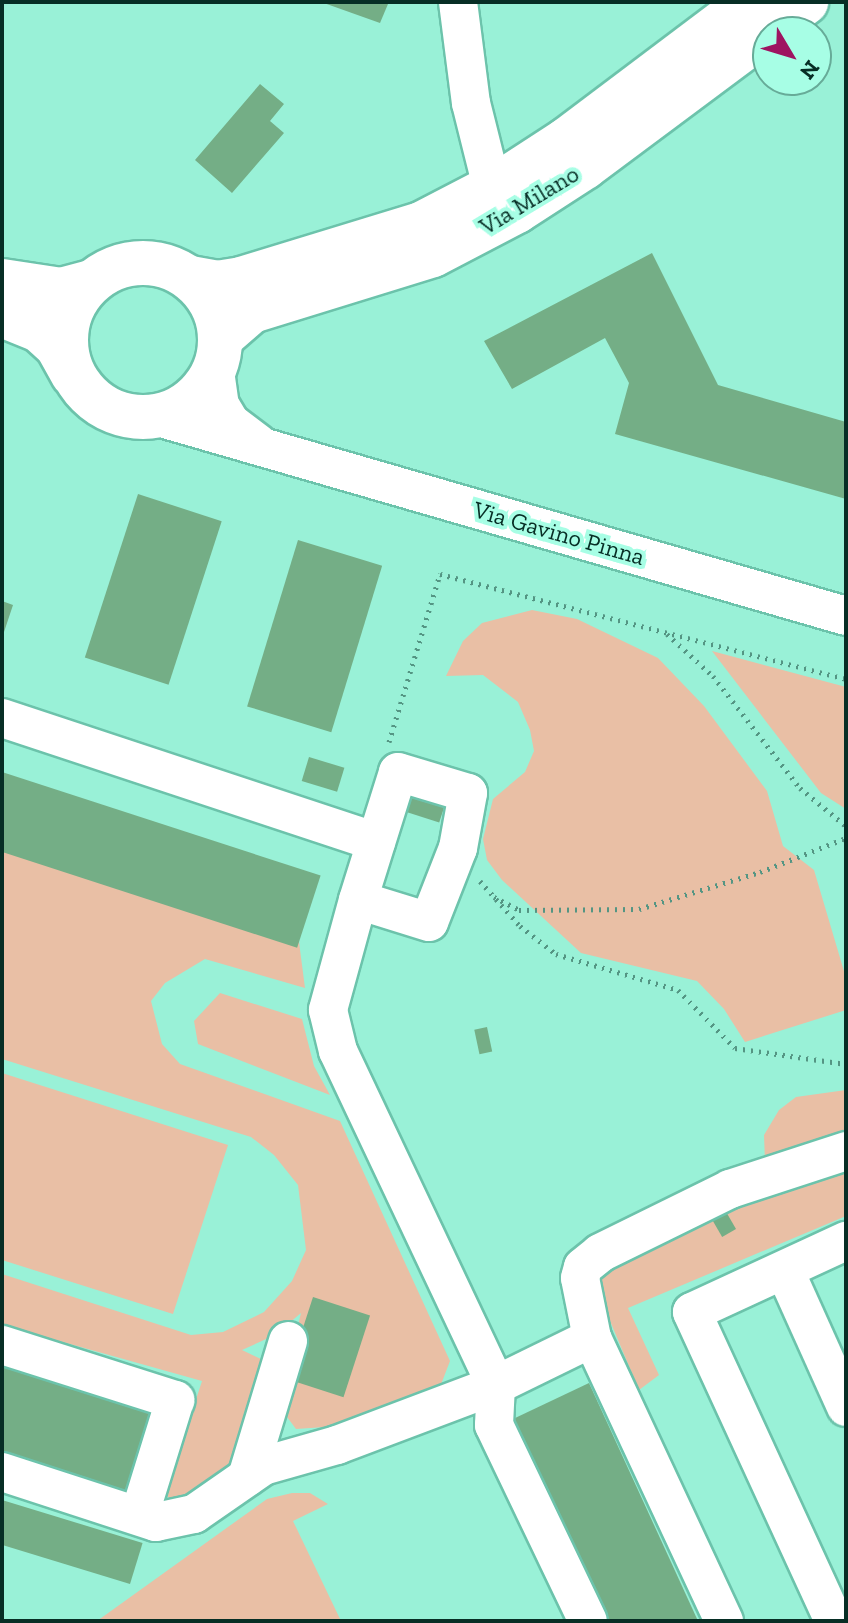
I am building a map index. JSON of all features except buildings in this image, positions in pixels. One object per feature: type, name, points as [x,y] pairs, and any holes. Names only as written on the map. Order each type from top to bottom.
[{"type":"main road","name":"Via Milano","points":[[190,278],[217,283],[241,279],[421,224],[492,187],[566,140],[705,18],[749,2]]},
{"type":"main road","name":"Via Milano","points":[[218,354],[252,311],[433,255],[517,211],[585,167],[806,2]]},
{"type":"main road","points":[[2,281],[61,290],[91,282],[114,268],[140,262],[166,266],[190,278],[206,294],[218,354],[202,392],[158,417],[109,411],[74,377],[57,346],[39,330],[2,315]]},
{"type":"main road","points":[[74,377],[66,352],[67,327],[91,282]]},
{"type":"street","points":[[458,2],[471,103],[492,187]]},
{"type":"street","name":"Via Gavino Pinna","points":[[218,354],[220,405],[231,423],[272,449]]},
{"type":"street","name":"Via Gavino Pinna","points":[[158,417],[846,616]]},
{"type":"street","points":[[2,718],[376,842]]},
{"type":"street","points":[[358,900],[429,922],[458,848],[468,793],[398,772],[358,900],[328,1010],[338,1051],[496,1385],[494,1425],[588,1621]]},
{"type":"street","points":[[724,1621],[592,1338],[580,1278],[583,1267],[600,1253],[730,1189],[846,1151]]},
{"type":"street","points":[[834,1621],[692,1312],[846,1241]]},
{"type":"street","points":[[785,1271],[846,1407]]},
{"type":"street","points":[[2,1472],[156,1522],[194,1514],[263,1466],[337,1445],[496,1385],[592,1338]]},
{"type":"street","points":[[247,1477],[288,1341]]},
{"type":"street","points":[[2,1345],[175,1400],[139,1516]]},
{"type":"path","points":[[398,772],[386,750],[440,574],[846,679]]},
{"type":"path","points":[[666,633],[713,676],[800,788],[846,826]]},
{"type":"path","points":[[846,838],[760,872],[639,909],[519,910],[489,894],[556,954],[678,990],[735,1048],[846,1064]]},
{"type":"shaded area","points":[[532,610],[577,619],[658,658],[704,706],[767,791],[783,846],[814,870],[846,978],[846,1010],[745,1042],[724,1009],[697,981],[581,953],[502,880],[487,860],[483,839],[493,799],[525,772],[534,751],[530,730],[518,702],[483,675],[446,676],[463,641],[482,623]]},
{"type":"shaded area","points":[[712,651],[846,687],[846,809],[821,793]]},
{"type":"shaded area","points":[[2,848],[299,942],[305,988],[205,959],[165,983],[151,1001],[162,1044],[180,1064],[340,1121],[450,1361],[440,1387],[354,1425],[296,1429],[278,1405],[301,1313],[275,1335],[242,1350],[263,1360],[231,1472],[195,1500],[172,1501],[165,1494],[202,1381],[2,1325],[2,1274],[191,1335],[223,1332],[264,1312],[292,1281],[306,1250],[298,1185],[274,1155],[251,1137],[2,1059]]},
{"type":"shaded area","points":[[220,993],[302,1019],[314,1066],[330,1095],[198,1044],[194,1021]]},
{"type":"shaded area","points":[[2,1073],[228,1145],[173,1314],[2,1260]]},
{"type":"shaded area","points":[[846,1090],[846,1134],[765,1162],[764,1135],[779,1110],[796,1097]]},
{"type":"shaded area","points":[[846,1166],[846,1216],[628,1308],[659,1375],[639,1390],[592,1278],[712,1210]]},
{"type":"shaded area","points":[[292,1493],[310,1493],[328,1504],[293,1521],[341,1621],[97,1621],[267,1499]]}]
